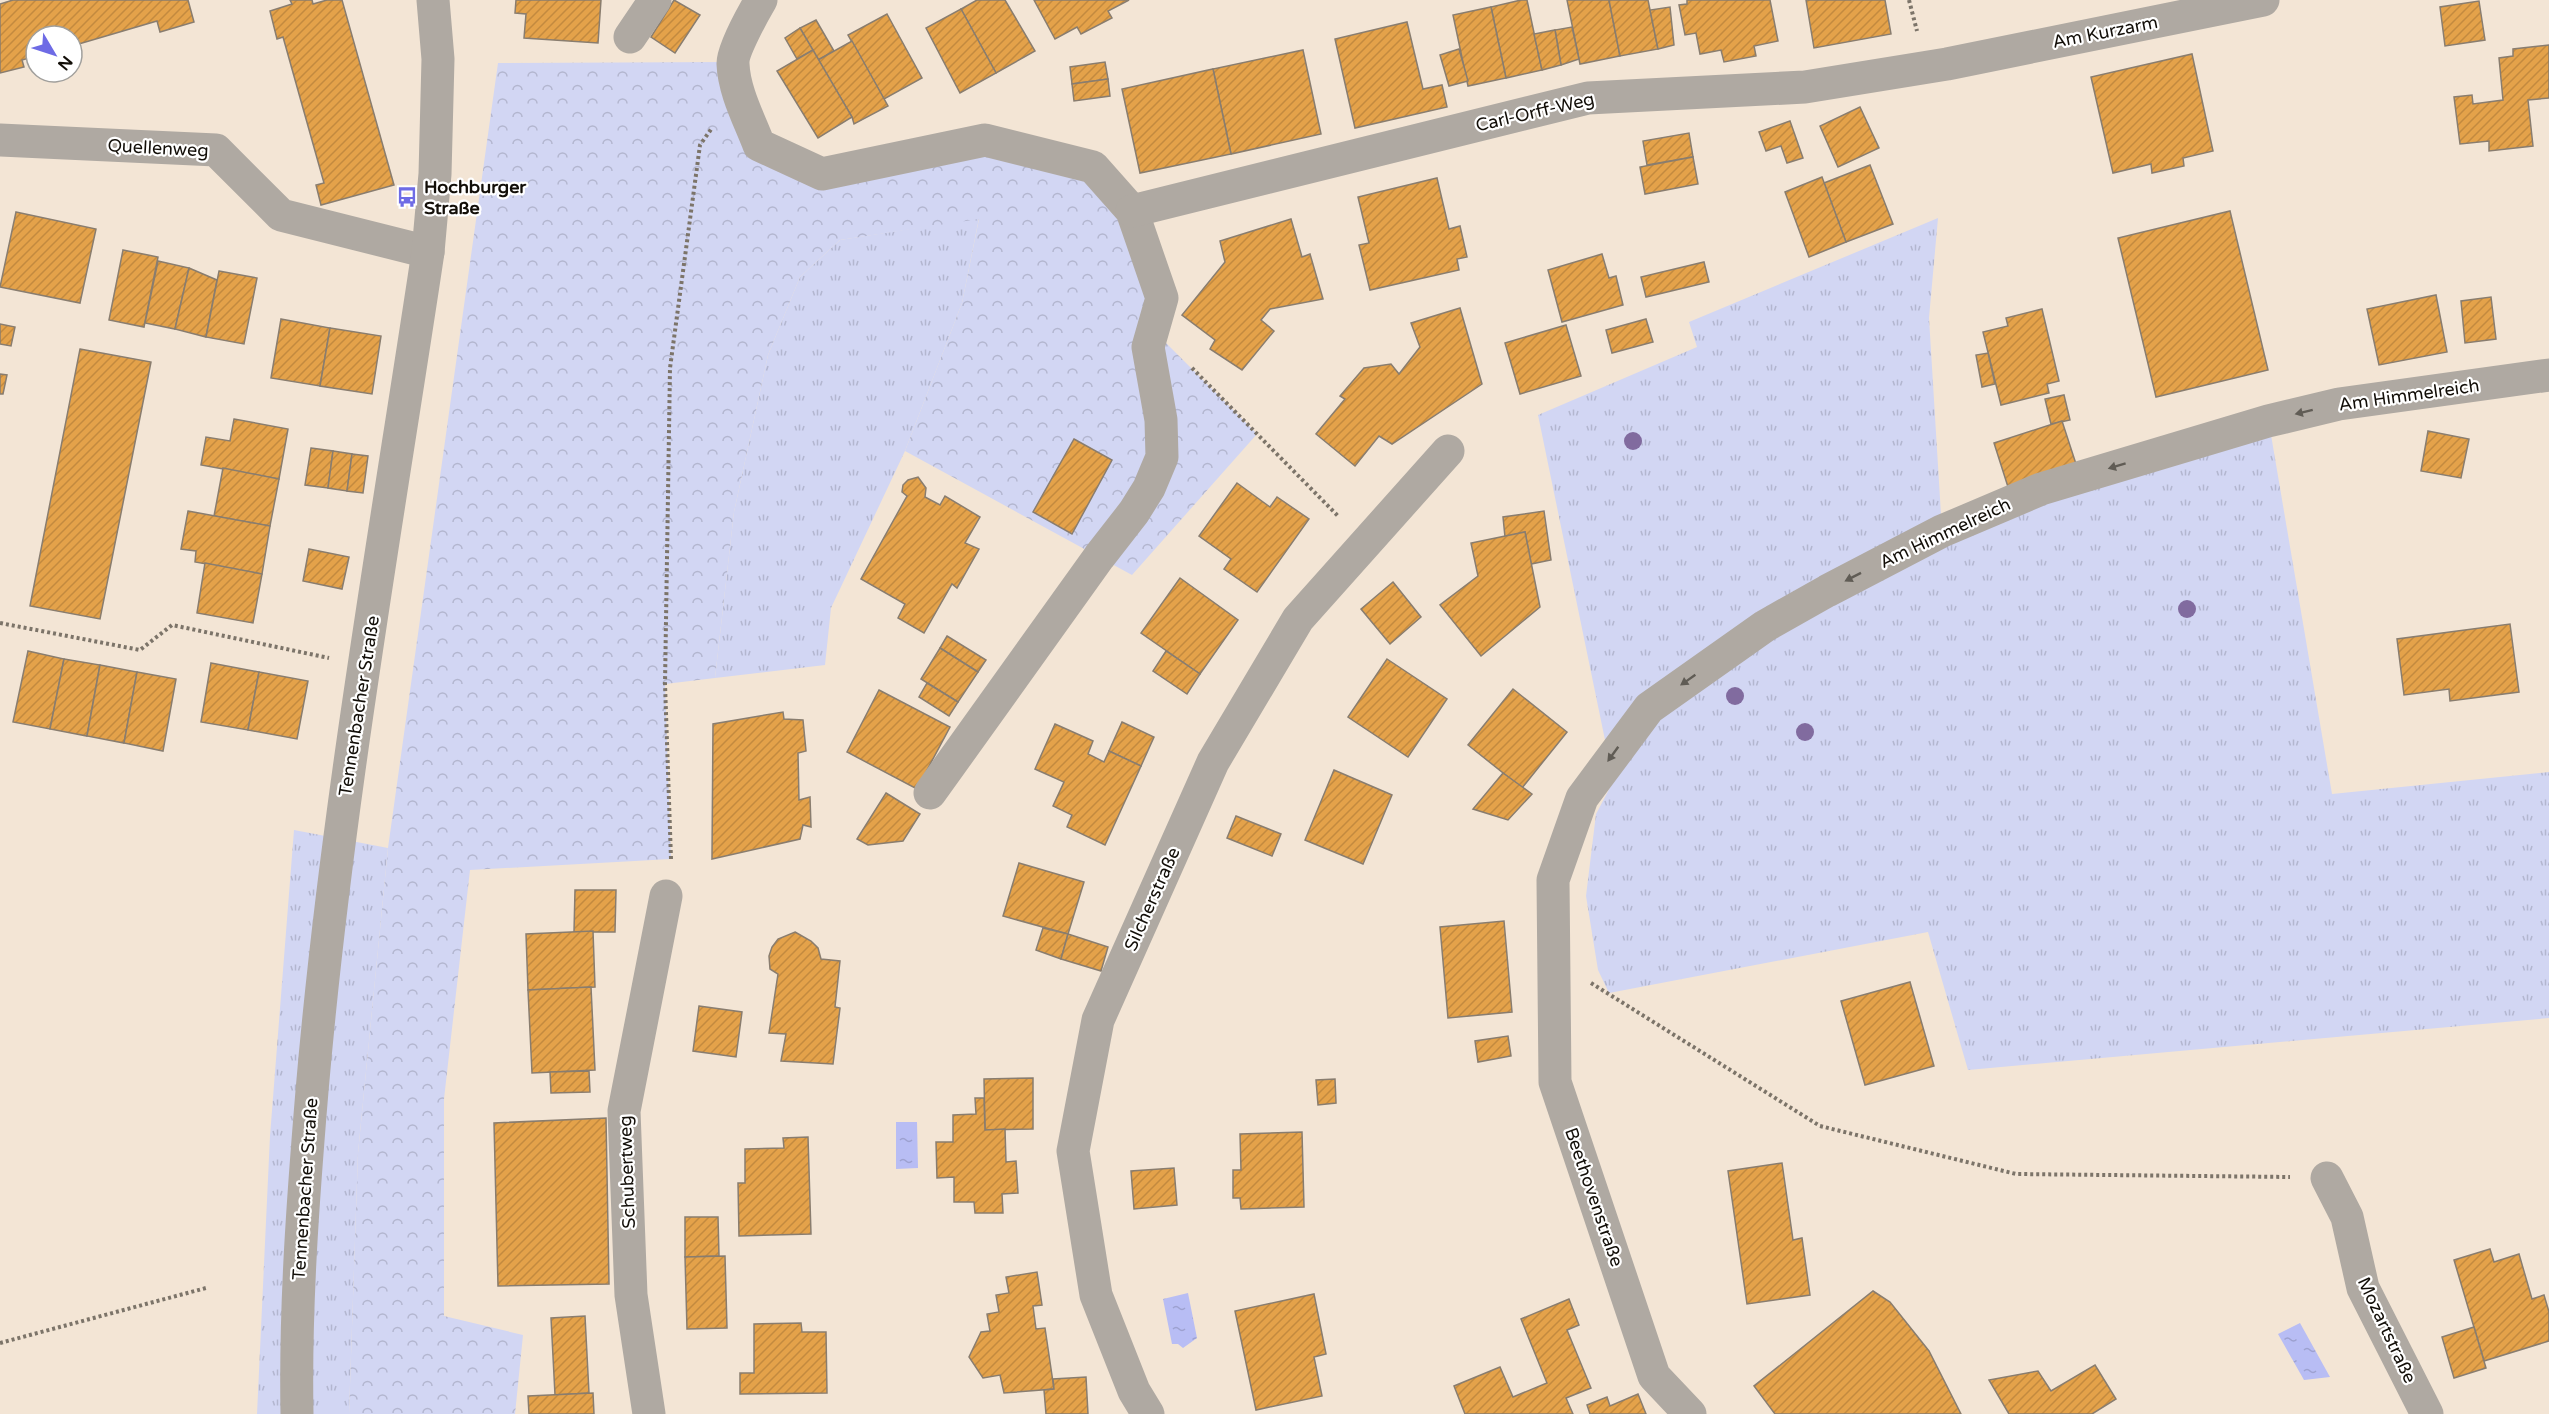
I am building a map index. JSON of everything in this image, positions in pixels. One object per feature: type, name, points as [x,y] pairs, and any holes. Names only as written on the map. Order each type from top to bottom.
[{"type":"street","name":"Tennenbacher Straße","points":[[297,1414],[296,1367],[301,1227],[320,996],[338,839],[429,252],[435,174],[438,59],[433,0]]},
{"type":"street","points":[[630,38],[655,0]]},
{"type":"street","points":[[761,0],[732,62],[738,91],[759,144],[822,174],[985,140],[1093,167],[1132,212],[1162,298],[1150,338],[1161,429],[1161,457],[1149,488],[1134,512],[1092,566],[930,793]]},
{"type":"street","name":"Am Kurzarm","points":[[1947,64],[2263,0]]},
{"type":"street","name":"Carl-Orff-Weg","points":[[1132,212],[1588,98],[1805,87],[1947,64]]},
{"type":"street","name":"Quellenweg","points":[[0,140],[216,150],[281,214],[429,252]]},
{"type":"street","name":"Am Himmelreich","points":[[1554,963],[1553,880],[1582,798],[1649,708],[1765,626],[1942,531],[2041,489],[2268,421],[2339,404],[2549,375]]},
{"type":"street","name":"Silcherstraße","points":[[1148,1414],[1134,1391],[1096,1295],[1073,1151],[1098,1020],[1213,762],[1298,620],[1448,451]]},
{"type":"street","name":"Schubertweg","points":[[649,1414],[631,1295],[624,1111],[666,896]]},
{"type":"street","name":"Beethovenstraße","points":[[1554,963],[1556,1082],[1654,1376],[1690,1414]]},
{"type":"street","name":"Mozartstraße","points":[[2326,1178],[2346,1217],[2363,1288],[2427,1414]]},
{"type":"path","points":[[666,896],[670,859],[665,684],[670,368],[700,145],[738,91]]},
{"type":"path","points":[[1150,338],[1365,543]]},
{"type":"path","points":[[0,623],[140,650],[172,624],[365,666]]},
{"type":"path","points":[[1554,963],[1609,993],[1820,1126],[2016,1174],[2326,1178]]},
{"type":"path","points":[[0,1343],[206,1288]]},
{"type":"green space","points":[[730,62],[754,147],[819,177],[986,143],[1091,169],[1128,216],[1159,298],[1150,327],[1257,434],[1132,575],[905,451],[962,303],[979,219],[840,240],[800,277],[768,355],[734,512],[715,678],[665,684],[671,859],[470,870],[444,1099],[444,1316],[523,1335],[515,1414],[349,1414],[358,1153],[388,848],[498,63]]},
{"type":"green space","points":[[979,218],[962,303],[905,451],[831,608],[825,665],[715,678],[734,512],[768,355],[800,277],[840,240]]},
{"type":"green space","points":[[1938,218],[1929,318],[1942,531],[2269,423],[2332,794],[2549,772],[2549,1018],[1968,1070],[1928,932],[1609,993],[1598,970],[1586,896],[1596,814],[1623,763],[1605,740],[1538,415],[1697,347],[1689,322]]},
{"type":"green space","points":[[294,830],[388,848],[358,1153],[349,1414],[257,1414],[270,1136]]},
{"type":"water","points":[[896,1122],[917,1122],[918,1168],[896,1169]]},
{"type":"water","points":[[1188,1293],[1197,1338],[1183,1348],[1178,1344],[1172,1344],[1163,1299]]},
{"type":"water","points":[[2300,1323],[2330,1377],[2304,1380],[2278,1334]]},
{"type":"building","points":[[13,0],[188,0],[194,22],[160,32],[157,21],[84,42],[84,24],[24,24],[24,59],[22,60],[24,67],[0,73],[0,4]]},
{"type":"building","points":[[290,0],[312,0],[313,4],[327,0],[342,0],[394,185],[321,205],[316,185],[324,183],[283,37],[277,39],[270,11],[292,4]]},
{"type":"building","points":[[516,0],[601,0],[598,43],[524,38],[526,14],[515,13]]},
{"type":"building","points":[[674,0],[700,15],[675,53],[651,37]]},
{"type":"building","points":[[977,0],[1005,0],[1035,51],[996,73],[961,9]]},
{"type":"building","points":[[1034,0],[1129,0],[1108,11],[1112,18],[1081,34],[1077,27],[1055,39]]},
{"type":"building","points":[[1527,0],[1542,70],[1506,78],[1491,7]]},
{"type":"building","points":[[1567,0],[1609,0],[1620,56],[1580,64]]},
{"type":"building","points":[[1609,0],[1648,0],[1658,49],[1620,56]]},
{"type":"building","points":[[1687,0],[1770,0],[1778,41],[1754,46],[1756,56],[1724,62],[1721,50],[1700,54],[1696,33],[1685,35],[1679,5],[1687,4]]},
{"type":"building","points":[[1806,0],[1885,0],[1891,34],[1814,48]]},
{"type":"building","points":[[2479,1],[2485,40],[2445,46],[2440,7]]},
{"type":"building","points":[[1491,7],[1506,78],[1468,86],[1453,15]]},
{"type":"building","points":[[1670,7],[1674,45],[1658,49],[1650,10]]},
{"type":"building","points":[[961,9],[996,73],[960,93],[926,28]]},
{"type":"building","points":[[887,14],[922,78],[884,99],[848,35]]},
{"type":"building","points":[[816,20],[834,51],[818,60],[800,28]]},
{"type":"building","points":[[1407,22],[1423,89],[1442,85],[1447,107],[1355,128],[1335,39]]},
{"type":"building","points":[[1572,27],[1579,59],[1561,65],[1555,30]]},
{"type":"building","points":[[800,28],[813,50],[797,59],[785,38]]},
{"type":"building","points":[[1555,30],[1561,65],[1542,70],[1534,34]]},
{"type":"building","points":[[852,41],[888,106],[854,124],[818,60]]},
{"type":"building","points":[[2549,45],[2549,98],[2528,100],[2533,146],[2489,151],[2489,141],[2460,144],[2454,97],[2472,95],[2473,104],[2503,100],[2499,58],[2513,56],[2513,49]]},
{"type":"building","points":[[1459,49],[1468,81],[1449,86],[1440,55]]},
{"type":"building","points":[[813,50],[852,117],[818,138],[777,71]]},
{"type":"building","points":[[1303,50],[1321,134],[1231,154],[1213,69]]},
{"type":"building","points":[[2192,54],[2213,151],[2183,158],[2184,166],[2152,173],[2151,164],[2113,173],[2091,77]]},
{"type":"building","points":[[1105,62],[1108,79],[1072,84],[1070,67]]},
{"type":"building","points":[[1213,69],[1231,154],[1140,173],[1122,89]]},
{"type":"building","points":[[1108,79],[1110,96],[1074,101],[1072,84]]},
{"type":"building","points":[[1860,107],[1879,148],[1838,167],[1820,126]]},
{"type":"building","points":[[1790,121],[1803,158],[1787,163],[1781,146],[1766,151],[1759,132]]},
{"type":"building","points":[[1689,133],[1693,157],[1647,165],[1643,141]]},
{"type":"building","points":[[1693,157],[1698,184],[1645,194],[1640,167]]},
{"type":"building","points":[[1870,165],[1893,224],[1846,242],[1824,183]]},
{"type":"building","points":[[1822,177],[1846,242],[1809,257],[1785,192]]},
{"type":"building","points":[[1437,178],[1449,229],[1460,226],[1467,257],[1457,259],[1459,270],[1370,290],[1359,245],[1369,243],[1358,197]]},
{"type":"building","points":[[2230,211],[2268,370],[2156,397],[2118,238]]},
{"type":"building","points":[[16,212],[96,229],[80,303],[0,287]]},
{"type":"building","points":[[1291,219],[1302,257],[1310,254],[1323,299],[1270,309],[1261,320],[1274,331],[1242,370],[1210,349],[1215,340],[1182,315],[1225,262],[1220,241]]},
{"type":"building","points":[[123,250],[158,257],[144,327],[109,320]]},
{"type":"building","points":[[1602,254],[1609,278],[1616,276],[1623,305],[1562,322],[1548,270]]},
{"type":"building","points":[[158,261],[189,268],[175,329],[145,323]]},
{"type":"building","points":[[1704,262],[1709,282],[1646,297],[1641,277]]},
{"type":"building","points":[[189,268],[217,280],[206,337],[175,329]]},
{"type":"building","points":[[219,271],[257,278],[244,344],[206,337]]},
{"type":"building","points":[[2436,295],[2447,352],[2379,365],[2367,309]]},
{"type":"building","points":[[2491,297],[2496,339],[2465,343],[2461,301]]},
{"type":"building","points":[[1460,308],[1482,384],[1392,444],[1379,436],[1355,466],[1316,434],[1345,399],[1340,396],[1364,368],[1391,364],[1399,374],[1420,347],[1411,323]]},
{"type":"building","points":[[2042,309],[2059,381],[2047,384],[2049,393],[2001,405],[1983,332],[2008,326],[2006,318]]},
{"type":"building","points":[[281,319],[330,328],[320,386],[271,378]]},
{"type":"building","points":[[1646,319],[1653,342],[1612,353],[1606,330]]},
{"type":"building","points":[[0,324],[15,327],[11,346],[0,344]]},
{"type":"building","points":[[1566,325],[1581,376],[1520,394],[1505,343]]},
{"type":"building","points":[[330,328],[381,336],[372,394],[320,386]]},
{"type":"building","points":[[80,349],[151,362],[100,619],[30,606]]},
{"type":"building","points":[[1988,353],[1995,384],[1982,387],[1976,355]]},
{"type":"building","points":[[0,374],[7,375],[3,394],[0,394]]},
{"type":"building","points":[[2064,395],[2070,420],[2051,424],[2045,399]]},
{"type":"building","points":[[234,419],[288,429],[279,479],[201,465],[206,437],[230,441]]},
{"type":"building","points":[[2062,421],[2077,467],[2009,490],[1994,443]]},
{"type":"building","points":[[2428,431],[2469,439],[2461,478],[2421,471]]},
{"type":"building","points":[[1074,439],[1112,460],[1072,534],[1033,512]]},
{"type":"building","points":[[311,448],[333,451],[328,488],[305,485]]},
{"type":"building","points":[[333,451],[352,454],[347,491],[328,488]]},
{"type":"building","points":[[352,454],[368,456],[363,493],[347,491]]},
{"type":"building","points":[[223,468],[279,479],[270,526],[214,516]]},
{"type":"building","points":[[918,477],[926,488],[925,497],[940,505],[945,496],[980,517],[965,543],[979,549],[957,588],[952,584],[924,633],[898,618],[905,604],[861,579],[907,496],[902,492],[903,485],[908,480]]},
{"type":"building","points":[[1237,483],[1270,507],[1277,497],[1309,519],[1257,592],[1224,569],[1231,559],[1199,536]]},
{"type":"building","points":[[188,511],[270,526],[262,574],[195,562],[196,551],[181,549]]},
{"type":"building","points":[[1544,511],[1551,560],[1531,564],[1525,532],[1505,537],[1503,517]]},
{"type":"building","points":[[1525,532],[1540,607],[1481,656],[1440,605],[1478,576],[1471,543]]},
{"type":"building","points":[[309,549],[349,557],[342,589],[303,581]]},
{"type":"building","points":[[205,563],[262,574],[253,623],[197,613]]},
{"type":"building","points":[[1180,578],[1238,620],[1200,674],[1141,633]]},
{"type":"building","points":[[1393,582],[1421,617],[1390,644],[1361,609]]},
{"type":"building","points":[[2510,624],[2519,692],[2450,701],[2449,689],[2404,695],[2397,639]]},
{"type":"building","points":[[947,636],[986,660],[978,672],[940,648]]},
{"type":"building","points":[[940,648],[978,672],[958,702],[921,679]]},
{"type":"building","points":[[28,651],[64,659],[50,729],[13,722]]},
{"type":"building","points":[[1166,651],[1200,674],[1187,694],[1153,671]]},
{"type":"building","points":[[64,659],[100,665],[87,736],[50,729]]},
{"type":"building","points":[[1387,659],[1447,699],[1408,757],[1348,717]]},
{"type":"building","points":[[211,663],[259,672],[248,730],[201,722]]},
{"type":"building","points":[[100,665],[137,672],[124,743],[87,736]]},
{"type":"building","points":[[137,672],[176,679],[163,751],[124,743]]},
{"type":"building","points":[[259,672],[308,681],[297,739],[248,730]]},
{"type":"building","points":[[927,683],[958,702],[949,716],[919,697]]},
{"type":"building","points":[[1513,689],[1567,732],[1522,788],[1468,745]]},
{"type":"building","points":[[879,690],[950,727],[917,789],[847,752]]},
{"type":"building","points":[[783,712],[784,719],[803,720],[806,751],[798,753],[799,800],[810,797],[811,827],[803,825],[800,839],[712,859],[713,724]]},
{"type":"building","points":[[1122,722],[1154,737],[1141,766],[1109,751]]},
{"type":"building","points":[[1055,724],[1093,741],[1088,754],[1104,762],[1109,751],[1141,766],[1105,845],[1067,827],[1072,815],[1053,806],[1064,782],[1035,769]]},
{"type":"building","points":[[1334,770],[1392,795],[1363,864],[1305,840]]},
{"type":"building","points":[[1503,773],[1532,794],[1508,820],[1473,809]]},
{"type":"building","points":[[886,793],[920,814],[903,841],[868,845],[857,839]]},
{"type":"building","points":[[1236,816],[1281,834],[1272,856],[1227,838]]},
{"type":"building","points":[[1019,863],[1084,882],[1068,934],[1003,916]]},
{"type":"building","points":[[575,890],[616,890],[615,932],[574,932]]},
{"type":"building","points":[[1504,921],[1512,1012],[1448,1018],[1440,927]]},
{"type":"building","points":[[1043,928],[1068,934],[1061,959],[1036,950]]},
{"type":"building","points":[[593,931],[595,987],[528,990],[526,934]]},
{"type":"building","points":[[795,932],[818,948],[821,959],[840,961],[835,1007],[840,1008],[833,1064],[781,1061],[786,1034],[769,1033],[778,974],[770,969],[769,956],[778,939]]},
{"type":"building","points":[[1068,934],[1108,947],[1101,971],[1061,959]]},
{"type":"building","points":[[1910,982],[1934,1066],[1865,1085],[1841,1001]]},
{"type":"building","points":[[591,987],[595,1070],[532,1073],[528,990]]},
{"type":"building","points":[[699,1006],[742,1012],[736,1057],[693,1051]]},
{"type":"building","points":[[1508,1036],[1511,1056],[1478,1062],[1475,1041]]},
{"type":"building","points":[[589,1071],[590,1092],[551,1093],[550,1072]]},
{"type":"building","points":[[1033,1078],[1033,1129],[985,1130],[984,1079]]},
{"type":"building","points":[[1335,1079],[1336,1103],[1318,1105],[1316,1080]]},
{"type":"building","points":[[975,1098],[984,1098],[985,1130],[1005,1129],[1006,1162],[1016,1161],[1018,1193],[1002,1194],[1003,1213],[975,1213],[974,1202],[954,1202],[954,1177],[937,1178],[936,1142],[953,1142],[953,1115],[976,1114]]},
{"type":"building","points":[[606,1118],[609,1284],[498,1286],[494,1123]]},
{"type":"building","points":[[1302,1132],[1304,1207],[1241,1209],[1240,1198],[1233,1198],[1233,1170],[1241,1170],[1240,1134]]},
{"type":"building","points":[[808,1137],[811,1234],[739,1236],[738,1183],[745,1183],[745,1149],[784,1148],[783,1138]]},
{"type":"building","points":[[1782,1163],[1793,1240],[1802,1238],[1810,1295],[1747,1304],[1728,1171]]},
{"type":"building","points":[[1174,1168],[1177,1205],[1134,1209],[1131,1171]]},
{"type":"building","points":[[685,1217],[718,1217],[719,1256],[685,1257]]},
{"type":"building","points":[[2490,1249],[2494,1262],[2519,1254],[2532,1299],[2544,1295],[2549,1312],[2549,1341],[2484,1361],[2454,1260]]},
{"type":"building","points":[[725,1256],[727,1328],[687,1329],[685,1257]]},
{"type":"building","points":[[1037,1272],[1042,1305],[1033,1306],[1036,1329],[1045,1328],[1054,1389],[1004,1393],[1000,1375],[983,1378],[969,1357],[981,1332],[990,1331],[987,1314],[999,1312],[996,1295],[1009,1293],[1006,1277]]},
{"type":"building","points":[[1873,1291],[1890,1302],[1929,1351],[1961,1414],[1775,1414],[1754,1386]]},
{"type":"building","points":[[1314,1294],[1326,1354],[1314,1357],[1322,1396],[1256,1410],[1235,1311]]},
{"type":"building","points":[[1569,1299],[1579,1325],[1567,1330],[1591,1388],[1566,1398],[1573,1414],[1465,1414],[1454,1386],[1500,1367],[1513,1397],[1547,1383],[1521,1319]]},
{"type":"building","points":[[585,1316],[589,1393],[555,1395],[551,1318]]},
{"type":"building","points":[[801,1323],[802,1332],[826,1332],[827,1393],[740,1394],[740,1373],[754,1373],[754,1324]]},
{"type":"building","points":[[2474,1327],[2486,1368],[2454,1378],[2442,1337]]},
{"type":"building","points":[[2095,1365],[2116,1399],[2092,1414],[2009,1414],[1989,1380],[2038,1371],[2051,1391]]},
{"type":"building","points":[[1086,1377],[1088,1414],[1046,1414],[1044,1390],[1054,1389],[1053,1379]]},
{"type":"building","points":[[593,1393],[594,1414],[529,1414],[528,1396]]},
{"type":"building","points":[[1638,1394],[1646,1414],[1590,1414],[1587,1405],[1607,1397],[1610,1406]]},
{"type":"place","name":"Hochburger Straße","points":[[407,197]]}]
